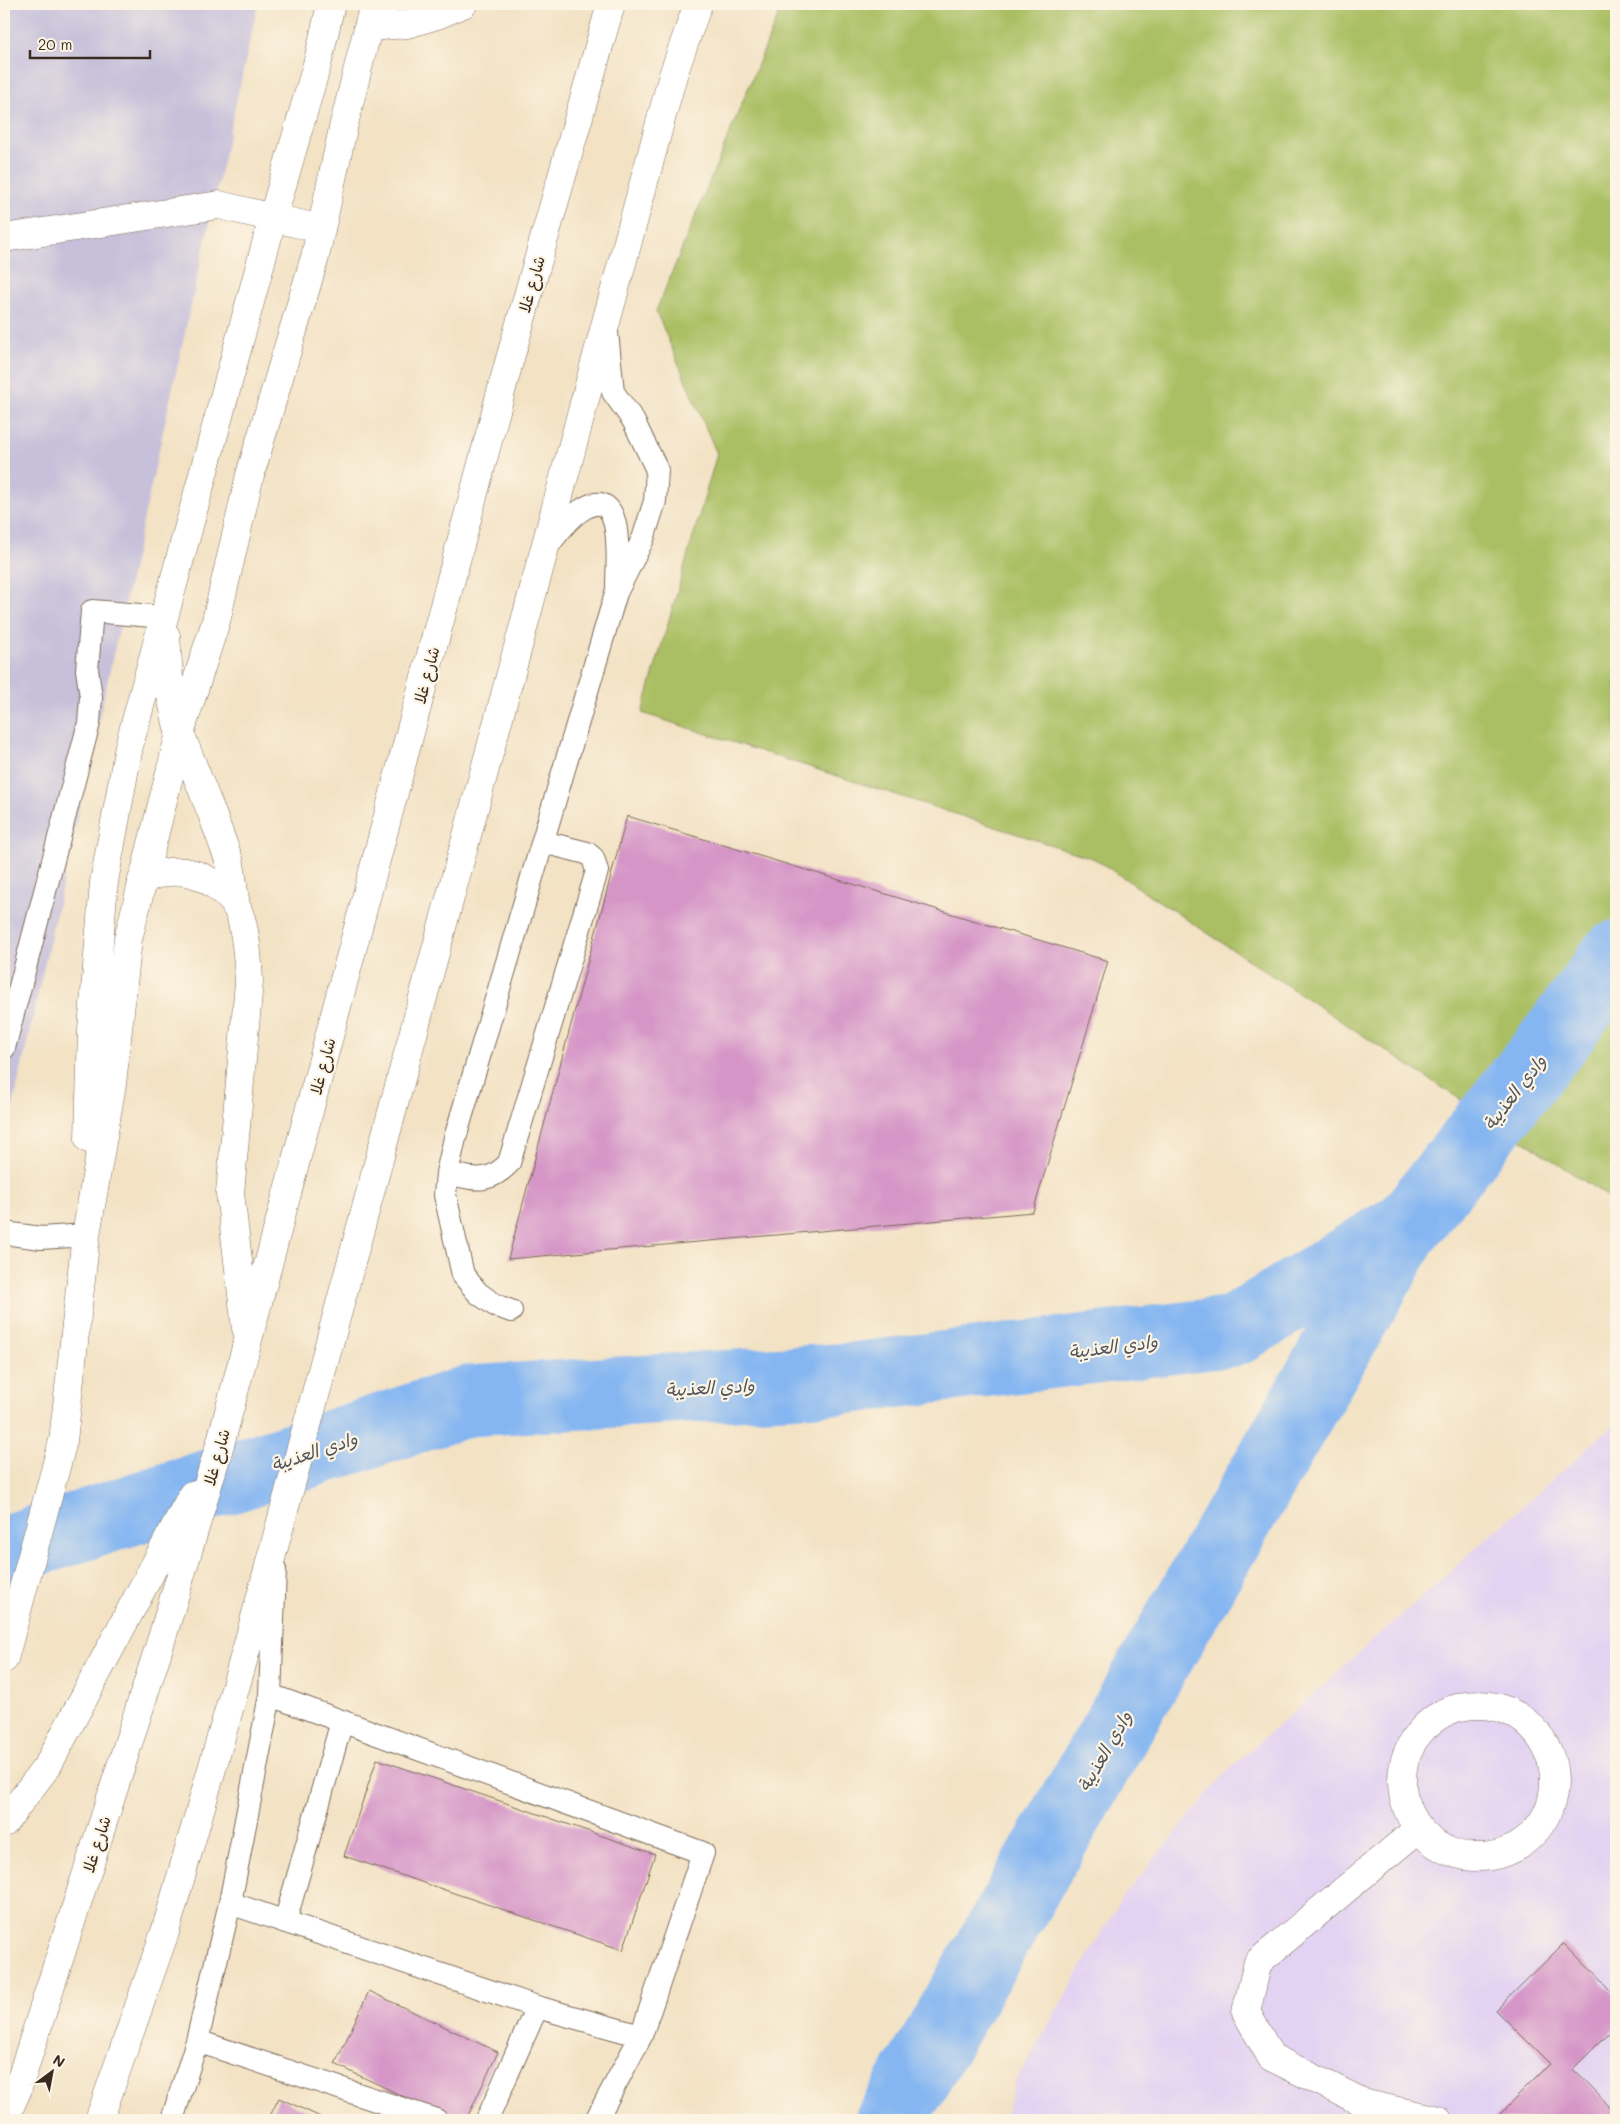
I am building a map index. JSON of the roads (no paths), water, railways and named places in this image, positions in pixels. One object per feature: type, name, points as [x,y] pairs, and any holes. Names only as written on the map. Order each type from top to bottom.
[{"type":"main road","points":[[86,1235],[92,1029],[104,882],[129,746],[273,218],[318,61],[330,4]]},
{"type":"main road","points":[[318,61],[342,33],[371,15],[407,24],[440,14],[463,4]]},
{"type":"main road","name":"شارع غلا","points":[[4,2120],[20,2082],[161,1641],[221,1441],[509,362],[611,4]]},
{"type":"main road","points":[[99,2120],[165,1932],[277,1538],[673,74],[698,4]]},
{"type":"main road","points":[[4,1659],[63,1441],[86,1235],[112,1084],[128,939],[180,733],[216,621],[250,475],[315,257],[344,124],[371,15]]},
{"type":"main road","points":[[4,238],[219,205],[321,229]]},
{"type":"main road","points":[[164,617],[170,692],[180,733],[230,863],[236,907],[248,952],[249,982],[230,1194],[248,1343]]},
{"type":"main road","points":[[142,880],[173,870],[192,872],[204,876],[213,883],[226,894],[236,907]]},
{"type":"main road","points":[[4,1823],[48,1765],[221,1441]]},
{"type":"main road","points":[[1465,1705],[1492,1706],[1516,1715],[1537,1733],[1549,1754],[1554,1777],[1552,1800],[1542,1822],[1526,1840],[1505,1852],[1482,1857],[1458,1854],[1436,1845],[1418,1829],[1406,1806],[1401,1780],[1406,1753],[1419,1731],[1440,1714],[1465,1705]]},
{"type":"main road","points":[[1418,1829],[1258,1962],[1246,2012],[1271,2057],[1366,2104],[1438,2120]]},
{"type":"lane","points":[[511,1311],[495,1305],[478,1293],[463,1275],[445,1195],[447,1173],[454,1138],[616,593],[646,531],[655,501],[656,470],[633,420],[613,392],[606,323]]},
{"type":"lane","points":[[544,551],[578,512],[590,505],[600,503],[608,506],[613,515],[618,552],[616,593]]},
{"type":"lane","points":[[4,1048],[89,723],[91,697],[87,670],[92,611],[164,617]]},
{"type":"lane","points":[[447,1173],[485,1179],[499,1174],[509,1163],[597,871],[593,858],[587,853],[543,842]]},
{"type":"lane","points":[[4,1233],[41,1238],[86,1235]]},
{"type":"lane","points":[[172,2120],[197,2041],[230,1903],[270,1695],[277,1538]]},
{"type":"lane","points":[[270,1695],[703,1853],[642,2036],[596,2120]]},
{"type":"lane","points":[[285,1922],[342,1721]]},
{"type":"lane","points":[[230,1903],[537,2007],[642,2036]]},
{"type":"lane","points":[[487,2120],[537,2007]]},
{"type":"lane","points":[[197,2041],[436,2120]]},
{"type":"waterway","name":"وادي العذيبة","points":[[4,1551],[468,1401],[852,1378],[1234,1331],[1408,1225],[1556,1038],[1616,956]]},
{"type":"waterway","name":"وادي العذيبة","points":[[891,2120],[1404,1231]]}]
